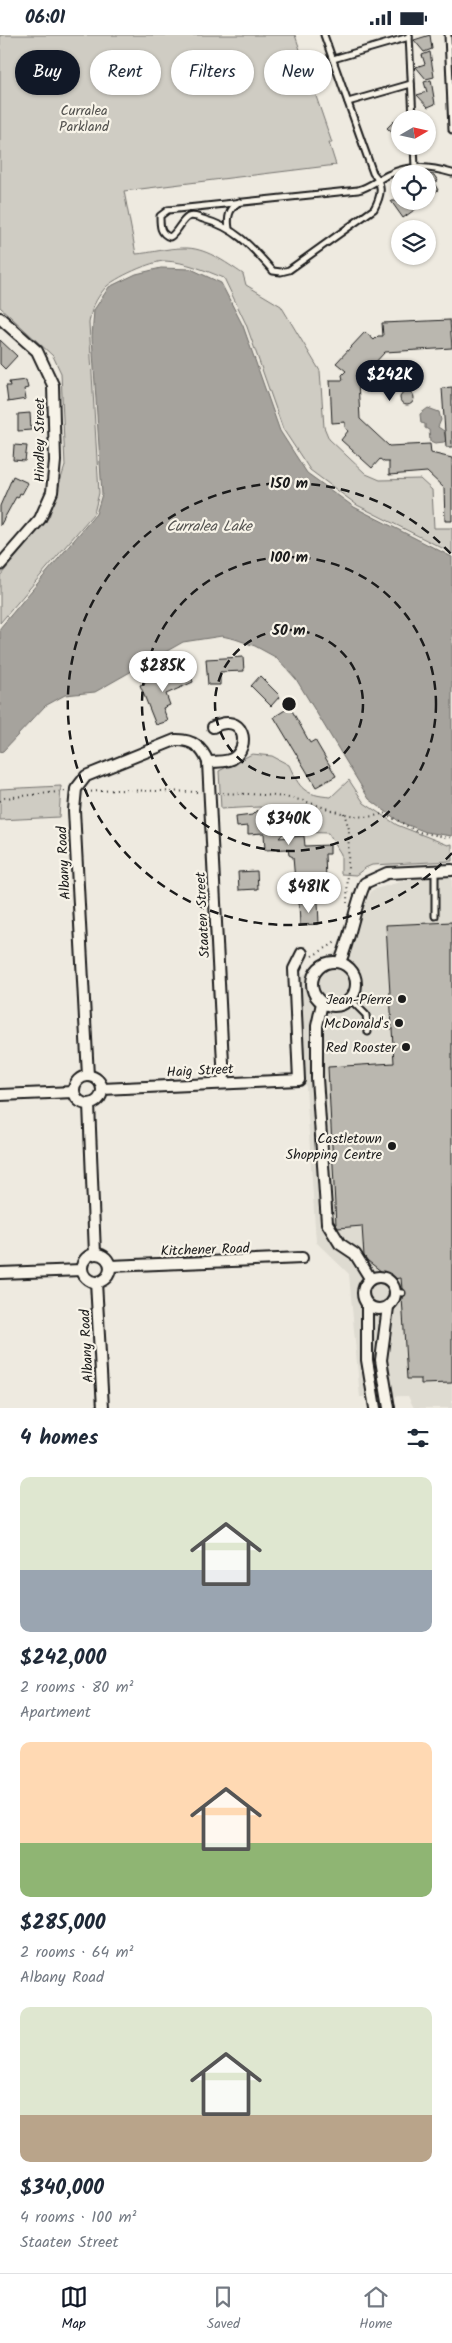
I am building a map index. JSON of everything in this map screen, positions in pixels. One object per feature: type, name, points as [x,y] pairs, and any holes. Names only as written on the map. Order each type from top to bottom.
[{"type":"street","name":"Hindley Street","points":[[0,318],[37,351],[53,385],[55,461],[52,492],[40,519],[0,565]]},
{"type":"street","points":[[208,762],[231,759],[240,751],[243,739],[240,728],[234,723],[224,722],[213,727]]},
{"type":"street","name":"Staaten Street","points":[[75,792],[86,776],[175,740],[184,739],[201,749],[208,762],[224,1083]]},
{"type":"street","name":"Albany Road","points":[[75,792],[74,810],[88,1076]]},
{"type":"street","points":[[340,962],[350,935],[358,898],[365,883],[387,873],[452,870]]},
{"type":"street","name":"Haig Street","points":[[102,1089],[299,1080],[294,969],[302,953]]},
{"type":"street","points":[[340,962],[351,970],[355,977],[356,987],[350,999],[336,1006],[322,1003],[313,993],[311,986],[312,976],[316,969],[324,963],[340,962]]},
{"type":"street","points":[[322,1003],[317,1026],[318,1079],[327,1223],[340,1244],[355,1254],[370,1278]]},
{"type":"street","points":[[88,1076],[98,1080],[102,1089],[98,1101],[89,1105],[80,1102],[74,1092],[78,1081],[88,1076]]},
{"type":"street","points":[[0,1095],[74,1092]]},
{"type":"street","points":[[89,1105],[95,1254]]},
{"type":"street","points":[[95,1254],[105,1258],[110,1266],[105,1278],[96,1282],[87,1279],[82,1270],[85,1259],[95,1254]]},
{"type":"street","name":"Kitchener Road","points":[[110,1266],[302,1258]]},
{"type":"street","points":[[0,1273],[82,1270]]},
{"type":"street","points":[[388,1307],[372,1308],[364,1301],[363,1286],[370,1278],[376,1276],[387,1278],[399,1293],[388,1307],[380,1360],[389,1408]]},
{"type":"street","name":"Albany Road","points":[[96,1282],[103,1408]]},
{"type":"street","points":[[368,1305],[367,1360],[375,1408]]},
{"type":"lane","points":[[324,35],[329,50]]},
{"type":"lane","points":[[448,35],[452,130]]},
{"type":"lane","points":[[391,173],[379,180],[369,187],[358,190],[168,210],[160,217],[162,231],[170,237],[175,234],[182,223],[194,216],[229,229],[248,243],[273,271],[289,270],[374,209],[381,195],[379,180],[373,173],[332,59],[409,36],[412,110]]},
{"type":"lane","points":[[348,102],[411,84]]},
{"type":"lane","points":[[436,170],[452,173]]},
{"type":"lane","points":[[229,229],[229,215],[232,207],[239,202]]},
{"type":"lane","points":[[435,870],[435,916]]},
{"type":"lane","points":[[350,999],[366,1015],[368,1032]]},
{"type":"path","points":[[0,801],[5,798],[116,790],[210,792],[274,797],[300,800],[344,813],[374,817],[384,813],[418,832],[452,838]]},
{"type":"path","points":[[344,813],[349,829],[349,887],[346,911]]},
{"type":"path","points":[[302,953],[314,956],[333,945],[338,939]]},
{"type":"shaded area","points":[[452,867],[452,1408],[414,1408],[408,1396],[360,1397],[349,1274],[316,1242],[299,978],[343,946],[372,890]]},
{"type":"green space","name":"Curralea Parkland","points":[[0,35],[295,35],[300,50],[264,50],[264,95],[316,95],[332,143],[329,143],[336,165],[124,191],[136,254],[183,248],[199,250],[222,260],[243,274],[246,285],[281,306],[320,371],[324,427],[329,439],[366,474],[380,480],[420,479],[432,490],[434,528],[452,528],[452,553],[357,505],[310,470],[283,429],[246,324],[224,278],[202,269],[165,261],[151,264],[116,280],[105,288],[94,304],[89,323],[99,493],[94,513],[0,623],[0,576],[49,517],[65,466],[61,373],[53,356],[0,307]]},
{"type":"green space","points":[[252,754],[272,756],[289,765],[300,785],[315,795],[331,797],[349,780],[364,803],[397,825],[448,845],[452,844],[452,861],[372,865],[356,875],[341,874],[341,854],[328,833],[296,832],[297,814],[259,807],[221,809],[219,771]]},
{"type":"green space","points":[[61,786],[59,817],[0,820],[0,789]]},
{"type":"water","name":"Curralea Lake","points":[[161,268],[191,269],[221,283],[243,326],[280,431],[307,473],[354,507],[452,557],[452,836],[426,832],[400,822],[369,799],[296,679],[277,658],[255,646],[222,636],[183,642],[95,692],[65,695],[45,706],[0,752],[0,628],[96,514],[102,494],[92,337],[94,310],[109,287],[136,274]]},
{"type":"water","points":[[428,408],[439,412],[441,420],[438,427],[444,431],[446,440],[444,442],[435,443],[430,441],[429,430],[425,428],[425,424],[421,423],[420,414]]},
{"type":"building","points":[[430,35],[432,49],[424,52],[414,40]]},
{"type":"building","points":[[430,52],[434,77],[426,79],[416,67],[425,64],[422,55]]},
{"type":"building","points":[[431,80],[435,104],[428,107],[417,95],[427,92],[424,82]]},
{"type":"building","points":[[397,210],[414,210],[403,218]]},
{"type":"building","points":[[450,320],[452,348],[385,352],[358,381],[360,419],[389,446],[430,444],[431,453],[452,458],[452,521],[445,521],[444,488],[427,472],[389,475],[389,462],[384,462],[380,459],[372,468],[341,440],[348,431],[345,427],[345,422],[332,423],[330,380],[343,380],[342,375],[346,371],[336,363],[365,332],[374,340],[378,336],[383,336],[382,323]]},
{"type":"building","points":[[0,340],[17,356],[5,369],[0,364]]},
{"type":"building","points":[[26,380],[28,388],[24,389],[26,399],[8,402],[6,386],[10,386],[9,382]]},
{"type":"building","points":[[452,387],[452,447],[446,447],[442,388]]},
{"type":"building","points":[[407,391],[412,393],[414,398],[412,403],[407,405],[402,403],[400,398],[402,393]]},
{"type":"building","points":[[30,413],[31,430],[18,431],[18,414]]},
{"type":"building","points":[[14,445],[27,446],[25,461],[13,460]]},
{"type":"building","points":[[13,476],[28,483],[22,494],[20,493],[18,498],[16,497],[0,526],[0,506]]},
{"type":"building","points":[[243,657],[244,671],[220,672],[220,685],[208,685],[206,659]]},
{"type":"building","points":[[189,670],[193,682],[166,694],[170,705],[163,708],[168,721],[156,725],[140,685],[164,675],[165,679]]},
{"type":"building","points":[[260,676],[280,696],[271,706],[251,686]]},
{"type":"building","points":[[290,707],[310,743],[315,740],[336,776],[316,787],[274,717]]},
{"type":"building","points":[[257,810],[275,826],[283,817],[291,825],[279,838],[304,836],[305,846],[330,845],[330,854],[325,854],[326,880],[295,881],[293,857],[289,855],[288,849],[265,850],[264,833],[248,834],[248,826],[237,827],[236,817],[252,815]]},
{"type":"building","points":[[257,871],[258,889],[239,890],[238,872]]},
{"type":"building","points":[[318,902],[319,924],[300,925],[299,903]]},
{"type":"building","name":"Castletown Shopping Centre","points":[[452,922],[452,1383],[421,1384],[421,1379],[407,1379],[402,1297],[406,1293],[402,1289],[401,1278],[391,1279],[364,1256],[362,1226],[338,1228],[336,1225],[328,1067],[394,1063],[386,925]]},
{"type":"place","name":"Jean-Píerre","points":[[402,999]]},
{"type":"place","name":"McDonald's","points":[[399,1023]]},
{"type":"place","name":"Red Rooster","points":[[406,1047]]},
{"type":"place","name":"Castletown Shopping Centre","points":[[392,1146]]}]
